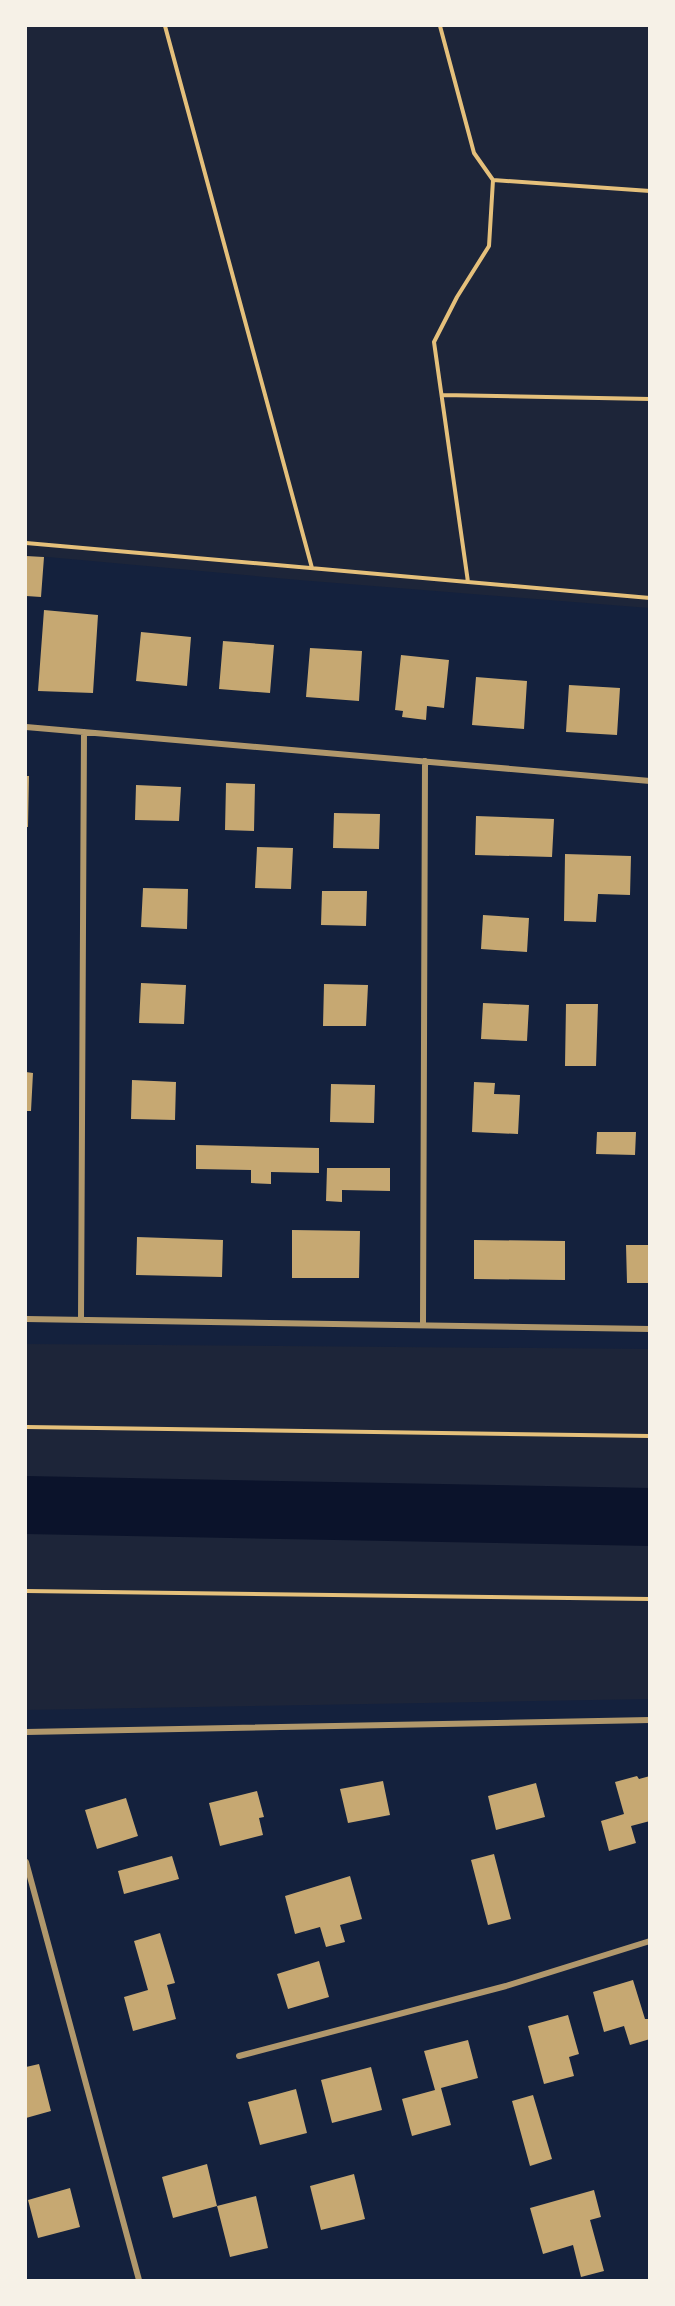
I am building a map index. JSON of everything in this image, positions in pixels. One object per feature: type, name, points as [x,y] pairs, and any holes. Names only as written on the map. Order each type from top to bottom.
[{"type":"street","points":[[26,727],[650,781]]},
{"type":"street","points":[[81,1320],[84,732]]},
{"type":"street","points":[[423,1326],[425,761]]},
{"type":"street","points":[[26,1319],[650,1329]]},
{"type":"street","points":[[26,1732],[650,1720]]},
{"type":"street","points":[[26,1862],[140,2280]]},
{"type":"street","points":[[239,2056],[506,1986],[650,1941]]},
{"type":"path","points":[[165,26],[312,568]]},
{"type":"path","points":[[440,26],[474,153],[493,180],[489,246],[457,297],[434,342],[468,582]]},
{"type":"path","points":[[493,180],[650,191]]},
{"type":"path","points":[[443,396],[650,399]]},
{"type":"path","points":[[26,543],[650,598]]},
{"type":"path","points":[[26,1427],[650,1436]]},
{"type":"path","points":[[26,1591],[650,1599]]},
{"type":"shaded area","points":[[26,26],[649,26],[649,608],[26,555]]},
{"type":"shaded area","points":[[26,1344],[649,1349],[649,1699],[26,1710]]},
{"type":"building","points":[[26,556],[44,557],[41,597],[26,596]]},
{"type":"building","points":[[44,610],[98,615],[93,693],[38,691]]},
{"type":"building","points":[[141,632],[191,637],[187,686],[136,681]]},
{"type":"building","points":[[223,641],[274,645],[270,693],[219,689]]},
{"type":"building","points":[[310,648],[362,651],[359,701],[306,697]]},
{"type":"building","points":[[401,655],[449,660],[444,708],[427,706],[426,720],[402,717],[403,711],[395,710]]},
{"type":"building","points":[[476,677],[527,681],[524,729],[472,725]]},
{"type":"building","points":[[569,685],[620,688],[617,735],[566,732]]},
{"type":"building","points":[[26,776],[29,776],[28,827],[26,827]]},
{"type":"building","points":[[226,783],[255,784],[254,831],[225,830]]},
{"type":"building","points":[[136,785],[181,787],[179,821],[135,820]]},
{"type":"building","points":[[334,813],[380,814],[379,849],[333,848]]},
{"type":"building","points":[[476,816],[554,819],[552,857],[475,855]]},
{"type":"building","points":[[257,847],[293,848],[291,889],[255,888]]},
{"type":"building","points":[[565,854],[631,856],[630,895],[598,894],[596,922],[564,921]]},
{"type":"building","points":[[143,888],[188,889],[187,929],[141,927]]},
{"type":"building","points":[[322,891],[367,891],[366,926],[321,925]]},
{"type":"building","points":[[483,915],[529,918],[527,952],[481,949]]},
{"type":"building","points":[[141,983],[186,985],[184,1024],[139,1023]]},
{"type":"building","points":[[324,984],[368,985],[366,1026],[323,1026]]},
{"type":"building","points":[[483,1003],[529,1005],[527,1041],[481,1039]]},
{"type":"building","points":[[566,1004],[598,1004],[596,1066],[565,1066]]},
{"type":"building","points":[[26,1072],[33,1073],[31,1111],[26,1111]]},
{"type":"building","points":[[132,1080],[176,1082],[175,1120],[131,1119]]},
{"type":"building","points":[[474,1082],[495,1083],[494,1094],[520,1095],[518,1134],[472,1132]]},
{"type":"building","points":[[331,1084],[375,1085],[374,1123],[330,1122]]},
{"type":"building","points":[[597,1132],[636,1132],[635,1155],[596,1154]]},
{"type":"building","points":[[196,1145],[319,1148],[319,1173],[271,1172],[271,1184],[251,1183],[251,1170],[196,1169]]},
{"type":"building","points":[[327,1168],[390,1168],[390,1191],[342,1190],[342,1202],[326,1201]]},
{"type":"building","points":[[292,1230],[360,1231],[359,1278],[292,1278]]},
{"type":"building","points":[[137,1237],[223,1240],[222,1277],[136,1275]]},
{"type":"building","points":[[474,1240],[565,1241],[565,1280],[474,1279]]},
{"type":"building","points":[[626,1245],[650,1245],[650,1283],[627,1283]]},
{"type":"building","points":[[637,1776],[639,1779],[650,1776],[650,1821],[631,1826],[636,1843],[609,1851],[601,1821],[624,1814],[615,1782]]},
{"type":"building","points":[[383,1781],[390,1815],[348,1823],[340,1789]]},
{"type":"building","points":[[536,1783],[545,1817],[496,1830],[488,1796]]},
{"type":"building","points":[[257,1791],[264,1817],[259,1818],[263,1835],[220,1846],[209,1803]]},
{"type":"building","points":[[126,1798],[138,1836],[97,1849],[85,1810]]},
{"type":"building","points":[[494,1854],[511,1919],[488,1925],[471,1860]]},
{"type":"building","points":[[172,1856],[179,1879],[124,1894],[118,1871]]},
{"type":"building","points":[[350,1876],[362,1919],[340,1925],[345,1942],[326,1947],[320,1927],[295,1934],[285,1896]]},
{"type":"building","points":[[160,1933],[175,1983],[167,1985],[176,2019],[133,2031],[124,1997],[148,1990],[134,1941]]},
{"type":"building","points":[[319,1961],[329,1997],[288,2009],[277,1974]]},
{"type":"building","points":[[633,1980],[645,2019],[648,2019],[650,2023],[650,2039],[630,2045],[624,2026],[604,2032],[593,1992]]},
{"type":"building","points":[[568,2015],[579,2054],[569,2057],[574,2076],[544,2084],[528,2026]]},
{"type":"building","points":[[468,2040],[478,2078],[441,2088],[451,2125],[412,2136],[402,2099],[435,2090],[424,2051]]},
{"type":"building","points":[[39,2064],[51,2111],[26,2118],[26,2067]]},
{"type":"building","points":[[371,2067],[382,2110],[332,2123],[321,2080]]},
{"type":"building","points":[[296,2089],[307,2133],[260,2145],[248,2102]]},
{"type":"building","points":[[533,2095],[552,2159],[530,2166],[512,2101]]},
{"type":"building","points":[[207,2164],[217,2206],[173,2218],[162,2177]]},
{"type":"building","points":[[354,2174],[365,2219],[321,2230],[310,2186]]},
{"type":"building","points":[[70,2188],[80,2227],[38,2238],[28,2200]]},
{"type":"building","points":[[594,2190],[601,2217],[590,2220],[604,2271],[581,2277],[573,2245],[543,2254],[530,2208]]},
{"type":"building","points":[[256,2196],[268,2248],[230,2257],[217,2206]]},
{"type":"waterway","points":[[26,1505],[650,1517]]}]
